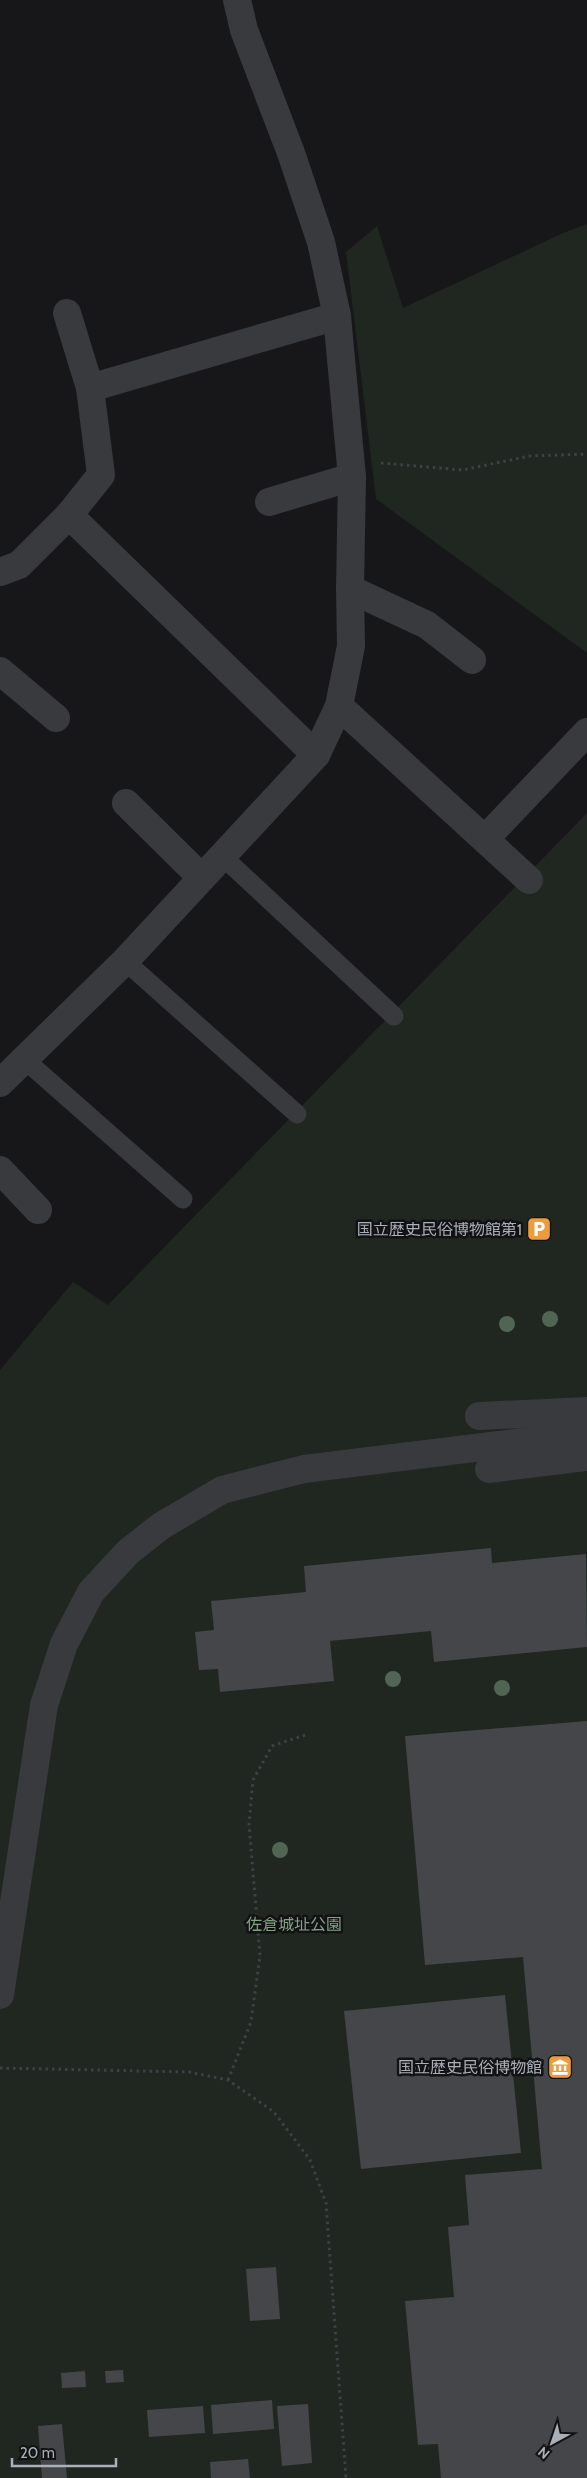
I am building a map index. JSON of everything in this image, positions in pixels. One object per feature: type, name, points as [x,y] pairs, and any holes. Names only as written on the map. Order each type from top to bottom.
[{"type":"street","points":[[0,1083],[125,961],[201,876],[316,755],[339,706],[351,646],[351,469],[337,316],[321,242],[291,153],[244,30],[237,0]]},
{"type":"street","points":[[0,572],[19,565],[68,514],[101,475],[90,388],[67,313]]},
{"type":"street","points":[[90,388],[337,316]]},
{"type":"street","points":[[269,502],[351,469]]},
{"type":"street","points":[[68,514],[316,755]]},
{"type":"street","points":[[350,588],[427,625],[472,660]]},
{"type":"street","points":[[0,671],[56,718]]},
{"type":"street","points":[[339,706],[529,880]]},
{"type":"street","points":[[485,839],[587,732]]},
{"type":"street","points":[[126,803],[201,876]]},
{"type":"street","points":[[0,1170],[38,1210]]},
{"type":"street","points":[[479,1416],[587,1411]]},
{"type":"street","points":[[0,1995],[44,1705],[64,1644],[91,1592],[128,1552],[161,1526],[222,1490],[304,1469],[587,1434]]},
{"type":"street","points":[[489,1469],[587,1457]]},
{"type":"lane","points":[[222,856],[394,1016]]},
{"type":"lane","points":[[125,961],[297,1114]]},
{"type":"lane","points":[[24,1059],[183,1199]]},
{"type":"path","points":[[351,469],[462,470],[530,456],[587,454]]},
{"type":"path","points":[[228,2080],[251,2022],[260,1956],[249,1824],[253,1780],[272,1746],[308,1734]]},
{"type":"path","points":[[0,2068],[189,2072],[228,2080],[274,2112],[310,2160],[326,2203],[346,2478]]},
{"type":"green space","points":[[587,224],[587,653],[376,499],[346,252],[377,226],[403,308],[563,233]]},
{"type":"green space","name":"佐倉城址公園","points":[[587,813],[587,2478],[0,2478],[0,1370],[73,1282],[108,1305]]},
{"type":"building","points":[[491,1548],[492,1563],[586,1554],[587,1647],[434,1662],[431,1631],[330,1641],[334,1681],[220,1692],[218,1669],[199,1670],[195,1632],[214,1630],[211,1601],[306,1592],[304,1566]]},
{"type":"building","name":"国立歴史民俗博物館","points":[[587,1721],[587,2478],[441,2478],[438,2444],[418,2445],[405,2301],[454,2297],[448,2227],[469,2225],[465,2175],[542,2169],[523,1957],[425,1965],[405,1736]]},
{"type":"building","points":[[505,1995],[521,2153],[361,2169],[344,2011]]},
{"type":"building","points":[[276,2267],[280,2319],[250,2321],[246,2269]]},
{"type":"building","points":[[123,2370],[124,2382],[106,2383],[105,2371]]},
{"type":"building","points":[[85,2371],[86,2387],[62,2388],[61,2373]]},
{"type":"building","points":[[272,2400],[274,2429],[213,2434],[211,2405]]},
{"type":"building","points":[[308,2404],[312,2463],[282,2466],[277,2406]]},
{"type":"building","points":[[203,2406],[205,2433],[149,2437],[147,2410]]},
{"type":"building","points":[[62,2424],[67,2478],[42,2478],[38,2426]]},
{"type":"building","points":[[248,2459],[250,2478],[211,2478],[210,2462]]},
{"type":"place","name":"国立歴史民俗博物館第1","points":[[539,1229]]},
{"type":"place","name":"国立歴史民俗博物館","points":[[560,2067]]}]
